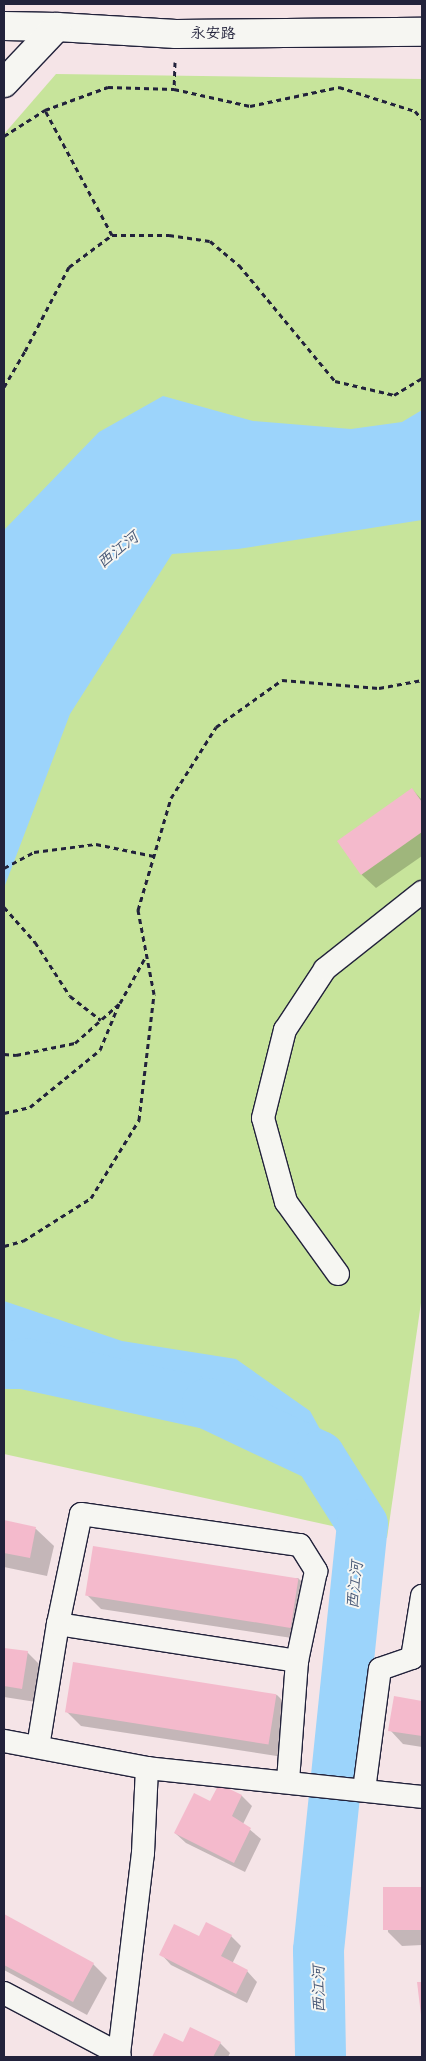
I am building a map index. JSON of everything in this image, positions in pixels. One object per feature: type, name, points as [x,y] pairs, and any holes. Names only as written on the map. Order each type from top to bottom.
[{"type":"street","name":"永安路","points":[[4,26],[176,34],[422,32]]},
{"type":"street","points":[[4,83],[56,27]]},
{"type":"street","points":[[338,1274],[286,1202],[263,1118],[285,1030],[325,969],[422,892]]},
{"type":"street","points":[[38,1747],[58,1624],[81,1514],[300,1545],[316,1571],[298,1661],[288,1782]]},
{"type":"street","points":[[359,1790],[380,1669],[412,1658],[422,1596]]},
{"type":"street","points":[[58,1624],[298,1661]]},
{"type":"street","points":[[4,1741],[147,1768],[422,1797]]},
{"type":"street","points":[[4,1993],[120,2056],[143,1853],[147,1768]]},
{"type":"path","points":[[174,88],[176,34]]},
{"type":"path","points":[[4,136],[45,110],[108,87],[174,88],[250,106],[339,87],[415,111],[422,119]]},
{"type":"path","points":[[45,110],[112,235]]},
{"type":"path","points":[[4,387],[70,267],[112,235],[169,235],[210,241],[239,265],[335,381],[394,395],[422,378]]},
{"type":"path","points":[[4,1246],[23,1241],[91,1198],[139,1120],[154,994],[138,910],[171,798],[216,727],[282,680],[378,688],[422,680]]},
{"type":"path","points":[[4,868],[34,852],[96,844],[154,856]]},
{"type":"path","points":[[4,907],[35,942],[70,996],[101,1020]]},
{"type":"path","points":[[4,1113],[30,1107],[100,1050],[120,1003],[147,955]]},
{"type":"path","points":[[4,1054],[16,1055],[75,1043],[120,1003]]},
{"type":"green space","points":[[56,74],[422,79],[422,1296],[387,1538],[4,1454],[4,134]]},
{"type":"water","points":[[163,396],[253,421],[351,429],[402,422],[422,410],[422,520],[238,549],[172,554],[70,714],[4,888],[4,530],[99,432]]},
{"type":"water","points":[[4,1301],[122,1341],[236,1359],[310,1411],[339,1464],[228,1398],[161,1406],[49,1368],[4,1364]]},
{"type":"building","points":[[412,788],[422,802],[422,832],[361,875],[337,841]]},
{"type":"building","points":[[4,1520],[36,1527],[30,1558],[4,1553]]},
{"type":"building","points":[[93,1546],[298,1579],[291,1628],[85,1595]]},
{"type":"building","points":[[4,1648],[28,1651],[22,1689],[4,1686]]},
{"type":"building","points":[[73,1662],[276,1694],[268,1745],[65,1712]]},
{"type":"building","points":[[394,1696],[422,1701],[422,1736],[388,1731]]},
{"type":"building","points":[[219,1784],[242,1795],[232,1816],[251,1828],[234,1863],[174,1833],[194,1793],[210,1801]]},
{"type":"building","points":[[383,1887],[422,1887],[422,1930],[383,1930]]},
{"type":"building","points":[[4,1914],[94,1963],[73,2002],[4,1965]]},
{"type":"building","points":[[206,1922],[232,1935],[221,1956],[248,1970],[236,1994],[159,1955],[174,1924],[199,1936]]},
{"type":"building","points":[[417,1982],[422,1982],[422,2015],[421,2015]]},
{"type":"building","points":[[190,2027],[221,2042],[213,2057],[152,2057],[164,2033],[183,2042]]},
{"type":"waterway","name":"西江河","points":[[4,1363],[23,1363],[207,1403],[319,1456],[362,1524],[318,1950],[320,2057]]}]
